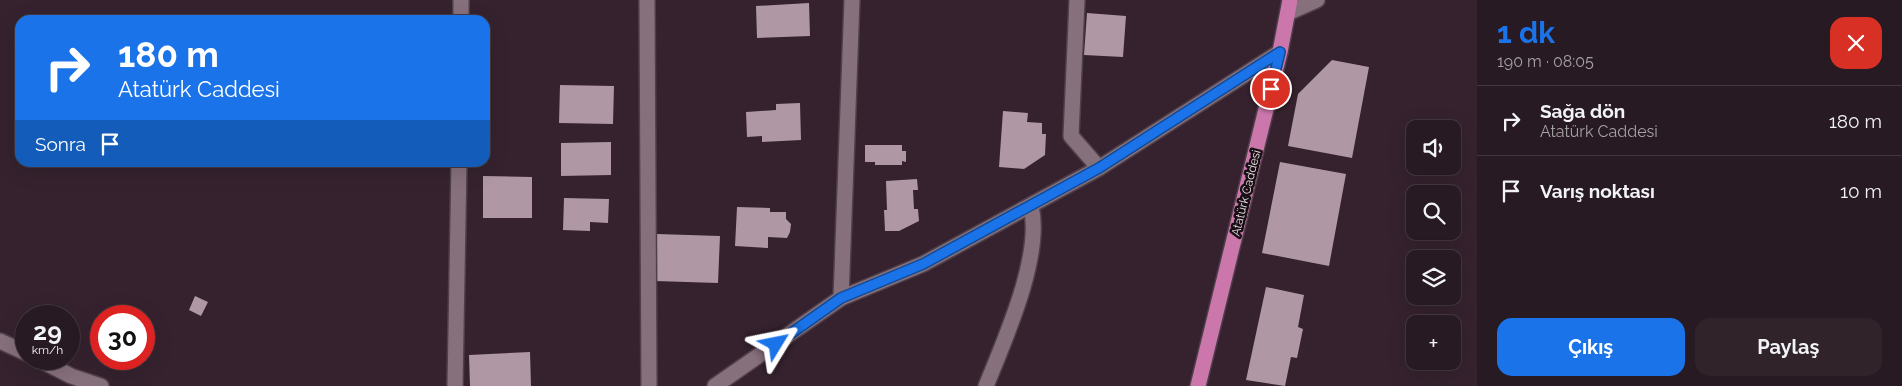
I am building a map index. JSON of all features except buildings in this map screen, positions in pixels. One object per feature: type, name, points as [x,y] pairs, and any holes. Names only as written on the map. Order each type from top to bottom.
[{"type":"main road","name":"Atatürk Caddesi","points":[[1198,386],[1280,52],[1289,6]]},
{"type":"street","points":[[461,0],[461,15]]},
{"type":"street","points":[[647,0],[650,386]]},
{"type":"street","points":[[841,298],[852,0]]},
{"type":"street","points":[[1077,0],[1071,136],[1099,168]]},
{"type":"street","points":[[1289,6],[1317,0]]},
{"type":"street","points":[[715,386],[841,298],[923,264],[1099,168],[1280,52]]},
{"type":"street","points":[[455,386],[459,167]]},
{"type":"street","points":[[986,386],[1011,325],[1028,262],[1034,220],[1031,206]]},
{"type":"street","points":[[0,341],[15,348]]},
{"type":"street","points":[[54,370],[70,381],[101,386]]},
{"type":"route","points":[[776,344],[841,298],[923,264],[1099,168],[1280,52],[1271,89]]}]
